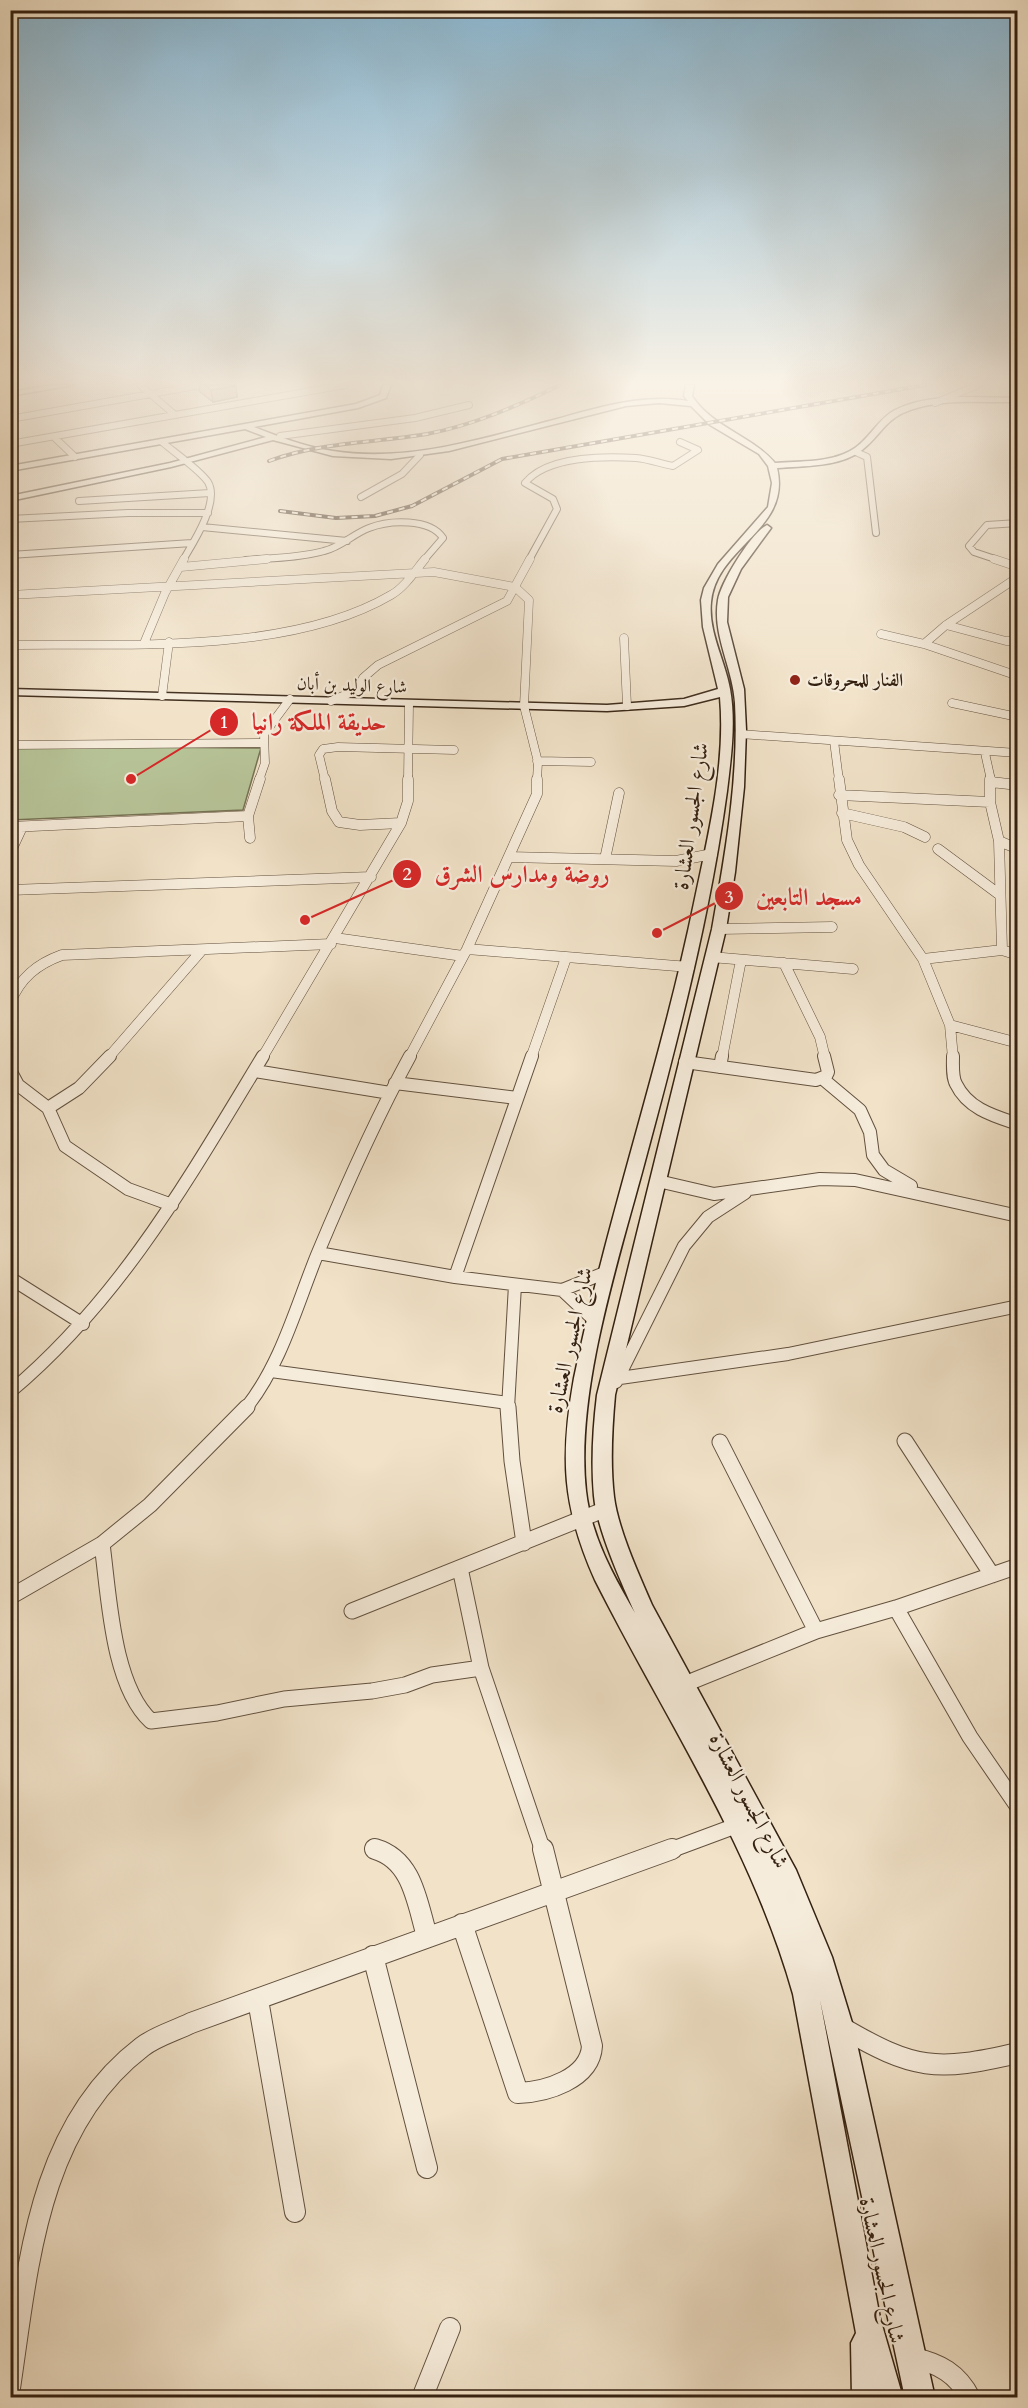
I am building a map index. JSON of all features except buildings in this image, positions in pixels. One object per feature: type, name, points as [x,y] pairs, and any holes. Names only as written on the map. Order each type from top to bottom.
[{"type":"main road","name":"شارع الجسور العشارة","points":[[774,497],[772,507],[718,572],[705,599],[706,618],[725,698],[732,764],[732,855],[719,928],[606,1395],[603,1454],[606,1509],[637,1593],[751,1805],[797,1898],[820,1957],[840,2026],[920,2397]]},
{"type":"main road","name":"شارع الجسور العشارة","points":[[783,497],[784,503],[732,576],[723,597],[724,621],[739,694],[740,734],[689,967],[607,1272],[579,1390],[575,1424],[582,1520],[607,1579],[738,1825],[782,1918],[797,1957],[809,2006],[866,2318],[888,2397]]},
{"type":"main road","name":"شارع الوليد بن أبان","points":[[10,692],[524,706],[627,706],[692,700],[713,702],[725,698]]},
{"type":"main road","points":[[866,2318],[867,2397]]},
{"type":"street","points":[[79,501],[138,497]]},
{"type":"street","points":[[145,641],[169,585],[202,527],[208,513],[210,497]]},
{"type":"street","points":[[331,701],[357,690],[363,678],[378,665],[502,605],[515,587],[557,509],[550,497]]},
{"type":"street","points":[[872,497],[876,533]]},
{"type":"street","points":[[10,519],[128,513],[208,513]]},
{"type":"street","points":[[10,645],[246,639],[319,623],[380,601],[400,588],[441,541],[442,534],[422,525],[392,523],[367,528],[348,542],[321,552],[226,560],[180,567]]},
{"type":"street","points":[[1017,524],[987,525],[969,546],[974,552],[1017,567]]},
{"type":"street","points":[[202,527],[348,542]]},
{"type":"street","points":[[10,555],[192,543]]},
{"type":"street","points":[[10,595],[411,573],[447,574],[515,587],[529,600],[524,706],[537,761],[537,794],[465,953],[392,1088],[318,1253],[271,1371],[256,1396],[219,1440],[150,1505],[102,1544],[10,1597]]},
{"type":"street","points":[[924,644],[946,625],[1017,577]]},
{"type":"street","points":[[946,625],[1017,641]]},
{"type":"street","points":[[881,634],[924,644],[1017,676]]},
{"type":"street","points":[[624,638],[627,706]]},
{"type":"street","points":[[162,696],[169,642]]},
{"type":"street","points":[[357,690],[372,703]]},
{"type":"street","points":[[250,838],[248,816],[265,763],[264,734],[290,699]]},
{"type":"street","points":[[952,703],[1017,717]]},
{"type":"street","points":[[10,1392],[50,1360],[83,1324],[172,1205],[371,877],[401,823],[408,801],[409,704]]},
{"type":"street","points":[[740,734],[986,753],[1017,753]]},
{"type":"street","points":[[834,741],[839,795],[847,840],[858,865],[923,959],[950,1025],[955,1083],[966,1098],[984,1113],[1017,1124]]},
{"type":"street","points":[[10,744],[264,743]]},
{"type":"street","points":[[401,823],[360,825],[339,822],[332,811],[319,755],[330,747],[454,750]]},
{"type":"street","points":[[986,753],[991,782],[990,802],[999,841],[1002,950]]},
{"type":"street","points":[[537,761],[591,762]]},
{"type":"street","points":[[991,782],[1017,785]]},
{"type":"street","points":[[605,859],[619,793]]},
{"type":"street","points":[[839,795],[990,802]]},
{"type":"street","points":[[842,813],[904,827],[925,837]]},
{"type":"street","points":[[10,827],[248,816]]},
{"type":"street","points":[[10,853],[22,827]]},
{"type":"street","points":[[999,841],[1017,849]]},
{"type":"street","points":[[938,849],[1000,895]]},
{"type":"street","points":[[509,857],[682,861],[712,854]]},
{"type":"street","points":[[10,890],[371,877]]},
{"type":"street","points":[[719,928],[832,927]]},
{"type":"street","points":[[10,1003],[22,979],[46,960],[62,955],[202,950],[333,941],[465,953],[689,967]]},
{"type":"street","points":[[48,1108],[79,1088],[96,1072],[202,950]]},
{"type":"street","points":[[923,959],[1002,950],[1017,956]]},
{"type":"street","points":[[711,957],[853,969]]},
{"type":"street","points":[[455,1277],[566,958]]},
{"type":"street","points":[[720,1067],[741,960]]},
{"type":"street","points":[[784,963],[819,1037],[828,1072],[823,1079]]},
{"type":"street","points":[[950,1025],[1017,1043]]},
{"type":"street","points":[[685,1062],[803,1079],[823,1079],[860,1110],[870,1132],[873,1155],[885,1170],[927,1194]]},
{"type":"street","points":[[10,1070],[18,1085],[48,1108],[57,1133],[65,1146],[128,1189],[172,1205]]},
{"type":"street","points":[[255,1071],[392,1088],[517,1098]]},
{"type":"street","points":[[658,1180],[714,1194],[820,1179],[855,1180],[927,1194],[1017,1216]]},
{"type":"street","points":[[606,1395],[620,1378],[684,1246],[708,1217],[752,1190]]},
{"type":"street","points":[[318,1253],[455,1277],[562,1290],[607,1272]]},
{"type":"street","points":[[10,1278],[83,1324]]},
{"type":"street","points":[[515,1285],[508,1403],[512,1461],[524,1543]]},
{"type":"street","points":[[562,1290],[595,1321]]},
{"type":"street","points":[[620,1378],[788,1353],[1017,1306]]},
{"type":"street","points":[[271,1371],[508,1403]]},
{"type":"street","points":[[720,1442],[816,1631]]},
{"type":"street","points":[[905,1442],[992,1575]]},
{"type":"street","points":[[352,1611],[606,1509]]},
{"type":"street","points":[[102,1544],[121,1664],[136,1708],[142,1718],[151,1722],[217,1713],[285,1700],[372,1691],[405,1685],[432,1675],[481,1668]]},
{"type":"street","points":[[685,1684],[816,1631],[896,1608],[1017,1566]]},
{"type":"street","points":[[460,1568],[481,1668],[539,1833],[592,2053],[584,2069],[540,2089],[520,2093],[516,2090],[462,1924]]},
{"type":"street","points":[[896,1608],[970,1737],[1017,1807]]},
{"type":"street","points":[[10,2388],[39,2212],[55,2163],[79,2116],[109,2076],[142,2047],[191,2023],[738,1825]]},
{"type":"street","points":[[375,1849],[387,1850],[400,1862],[427,1936]]},
{"type":"street","points":[[373,1956],[428,2168]]},
{"type":"street","points":[[258,2000],[295,2212]]},
{"type":"street","points":[[840,2026],[881,2051],[913,2064],[940,2067],[974,2064],[1017,2053]]},
{"type":"street","points":[[422,2397],[450,2328]]},
{"type":"street","points":[[910,2357],[932,2361],[949,2370],[970,2397]]},
{"type":"green space","points":[[10,746],[261,748],[243,810],[11,820]]},
{"type":"railway","points":[[280,511],[336,518],[375,516],[412,506],[429,497]]},
{"type":"place","name":"الفنار للمحروقات","points":[[795,680]]},
{"type":"place","name":"حديقة الملكة رانيا","points":[[131,779]]},
{"type":"place","name":"روضة ومدارس الشرق","points":[[305,920]]},
{"type":"place","name":"مسجد التابعين","points":[[657,933]]}]
